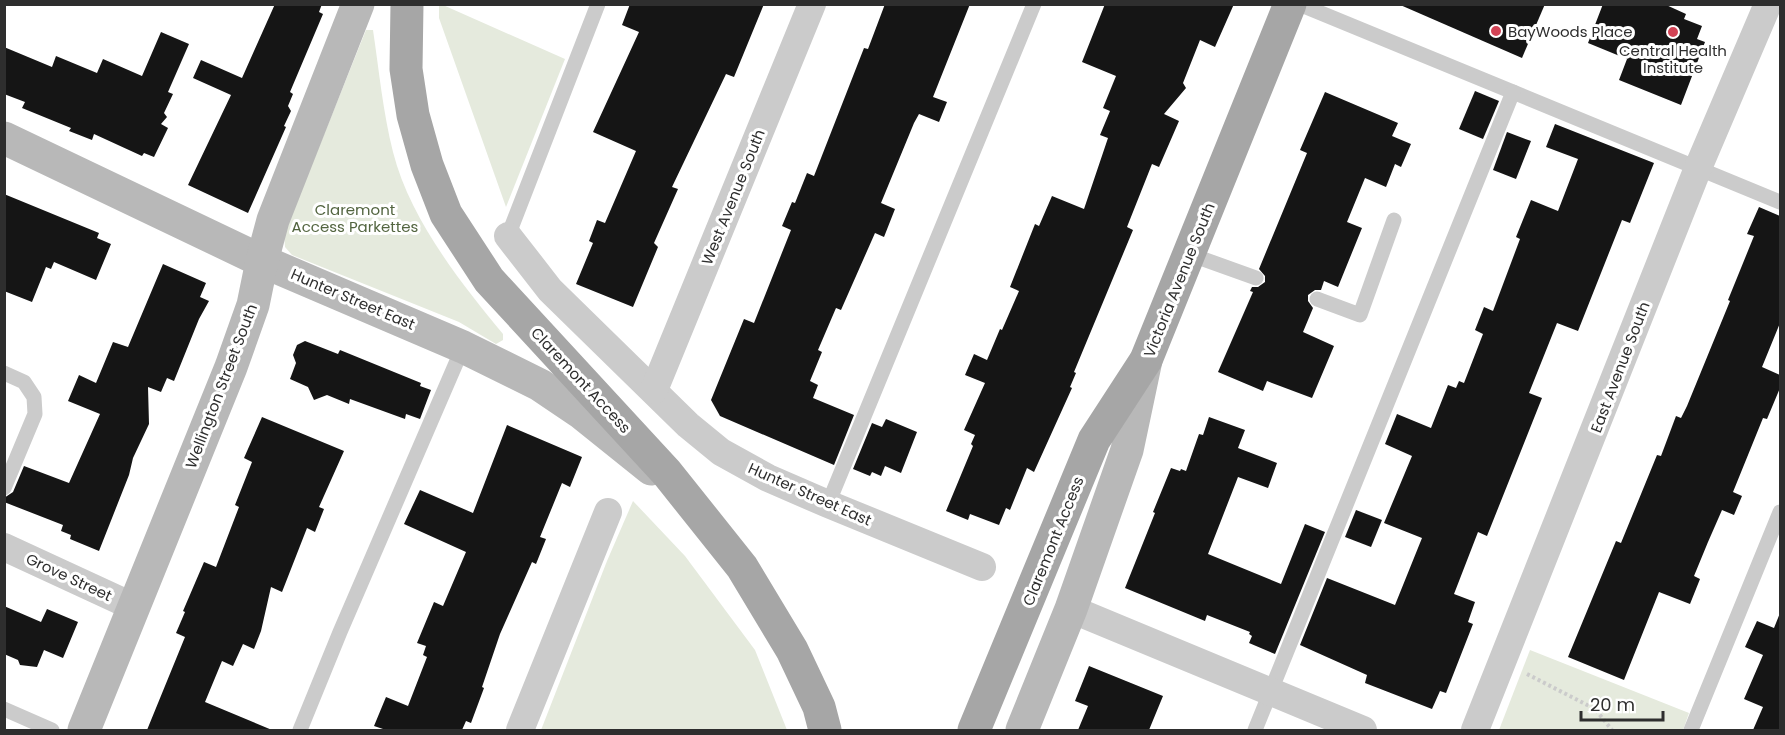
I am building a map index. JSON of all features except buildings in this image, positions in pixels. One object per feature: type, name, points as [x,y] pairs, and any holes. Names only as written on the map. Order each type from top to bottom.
[{"type":"main road","name":"Claremont Access","points":[[407,4],[406,69],[412,115],[427,165],[446,214],[489,280],[668,473],[742,567],[792,650],[819,707],[825,730]]},
{"type":"main road","name":"Victoria Avenue South","points":[[1146,360],[1290,4]]},
{"type":"main road","name":"Claremont Access","points":[[974,730],[1094,440],[1146,360]]},
{"type":"street","name":"Wellington Street South","points":[[84,730],[221,392],[250,314],[273,220],[358,4]]},
{"type":"street","name":"West Avenue South","points":[[654,390],[812,4]]},
{"type":"street","name":"East Avenue South","points":[[1475,730],[1698,168],[1768,4]]},
{"type":"street","name":"Hunter Street East","points":[[4,138],[262,261],[463,347],[540,385],[580,412],[682,492]]},
{"type":"street","name":"Hunter Street East","points":[[508,236],[550,290],[688,425],[721,452],[768,478],[982,567]]},
{"type":"street","name":"Victoria Avenue South","points":[[1022,730],[1071,609],[1127,450],[1146,360]]},
{"type":"street","points":[[520,730],[608,512]]},
{"type":"street","name":"Grove Street","points":[[4,547],[134,607]]},
{"type":"street","points":[[1071,609],[1363,730]]},
{"type":"lane","points":[[508,236],[598,4]]},
{"type":"lane","points":[[828,504],[1034,4]]},
{"type":"lane","points":[[1299,4],[1780,202]]},
{"type":"lane","points":[[1255,730],[1513,92]]},
{"type":"lane","points":[[1317,299],[1360,315],[1394,220]]},
{"type":"lane","points":[[1189,254],[1256,278]]},
{"type":"lane","points":[[300,730],[463,347]]},
{"type":"lane","points":[[4,373],[24,382],[34,397],[35,414],[4,488]]},
{"type":"lane","points":[[1691,730],[1780,512]]},
{"type":"lane","points":[[4,709],[52,730]]},
{"type":"path","points":[[1503,662],[1595,709],[1612,730]]},
{"type":"green space","points":[[439,5],[565,59],[506,207],[439,18]]},
{"type":"green space","name":"Claremont Access Parkettes","points":[[366,30],[373,30],[386,122],[401,177],[411,201],[438,249],[503,334],[503,340],[496,344],[459,322],[292,255],[285,247],[284,234]]},
{"type":"green space","points":[[633,501],[685,556],[755,650],[787,730],[541,730]]},
{"type":"green space","points":[[1530,650],[1689,713],[1683,730],[1499,730]]},
{"type":"place","name":"BayWoods Place","points":[[1496,31]]},
{"type":"place","name":"Central Health Institute","points":[[1673,32]]}]
